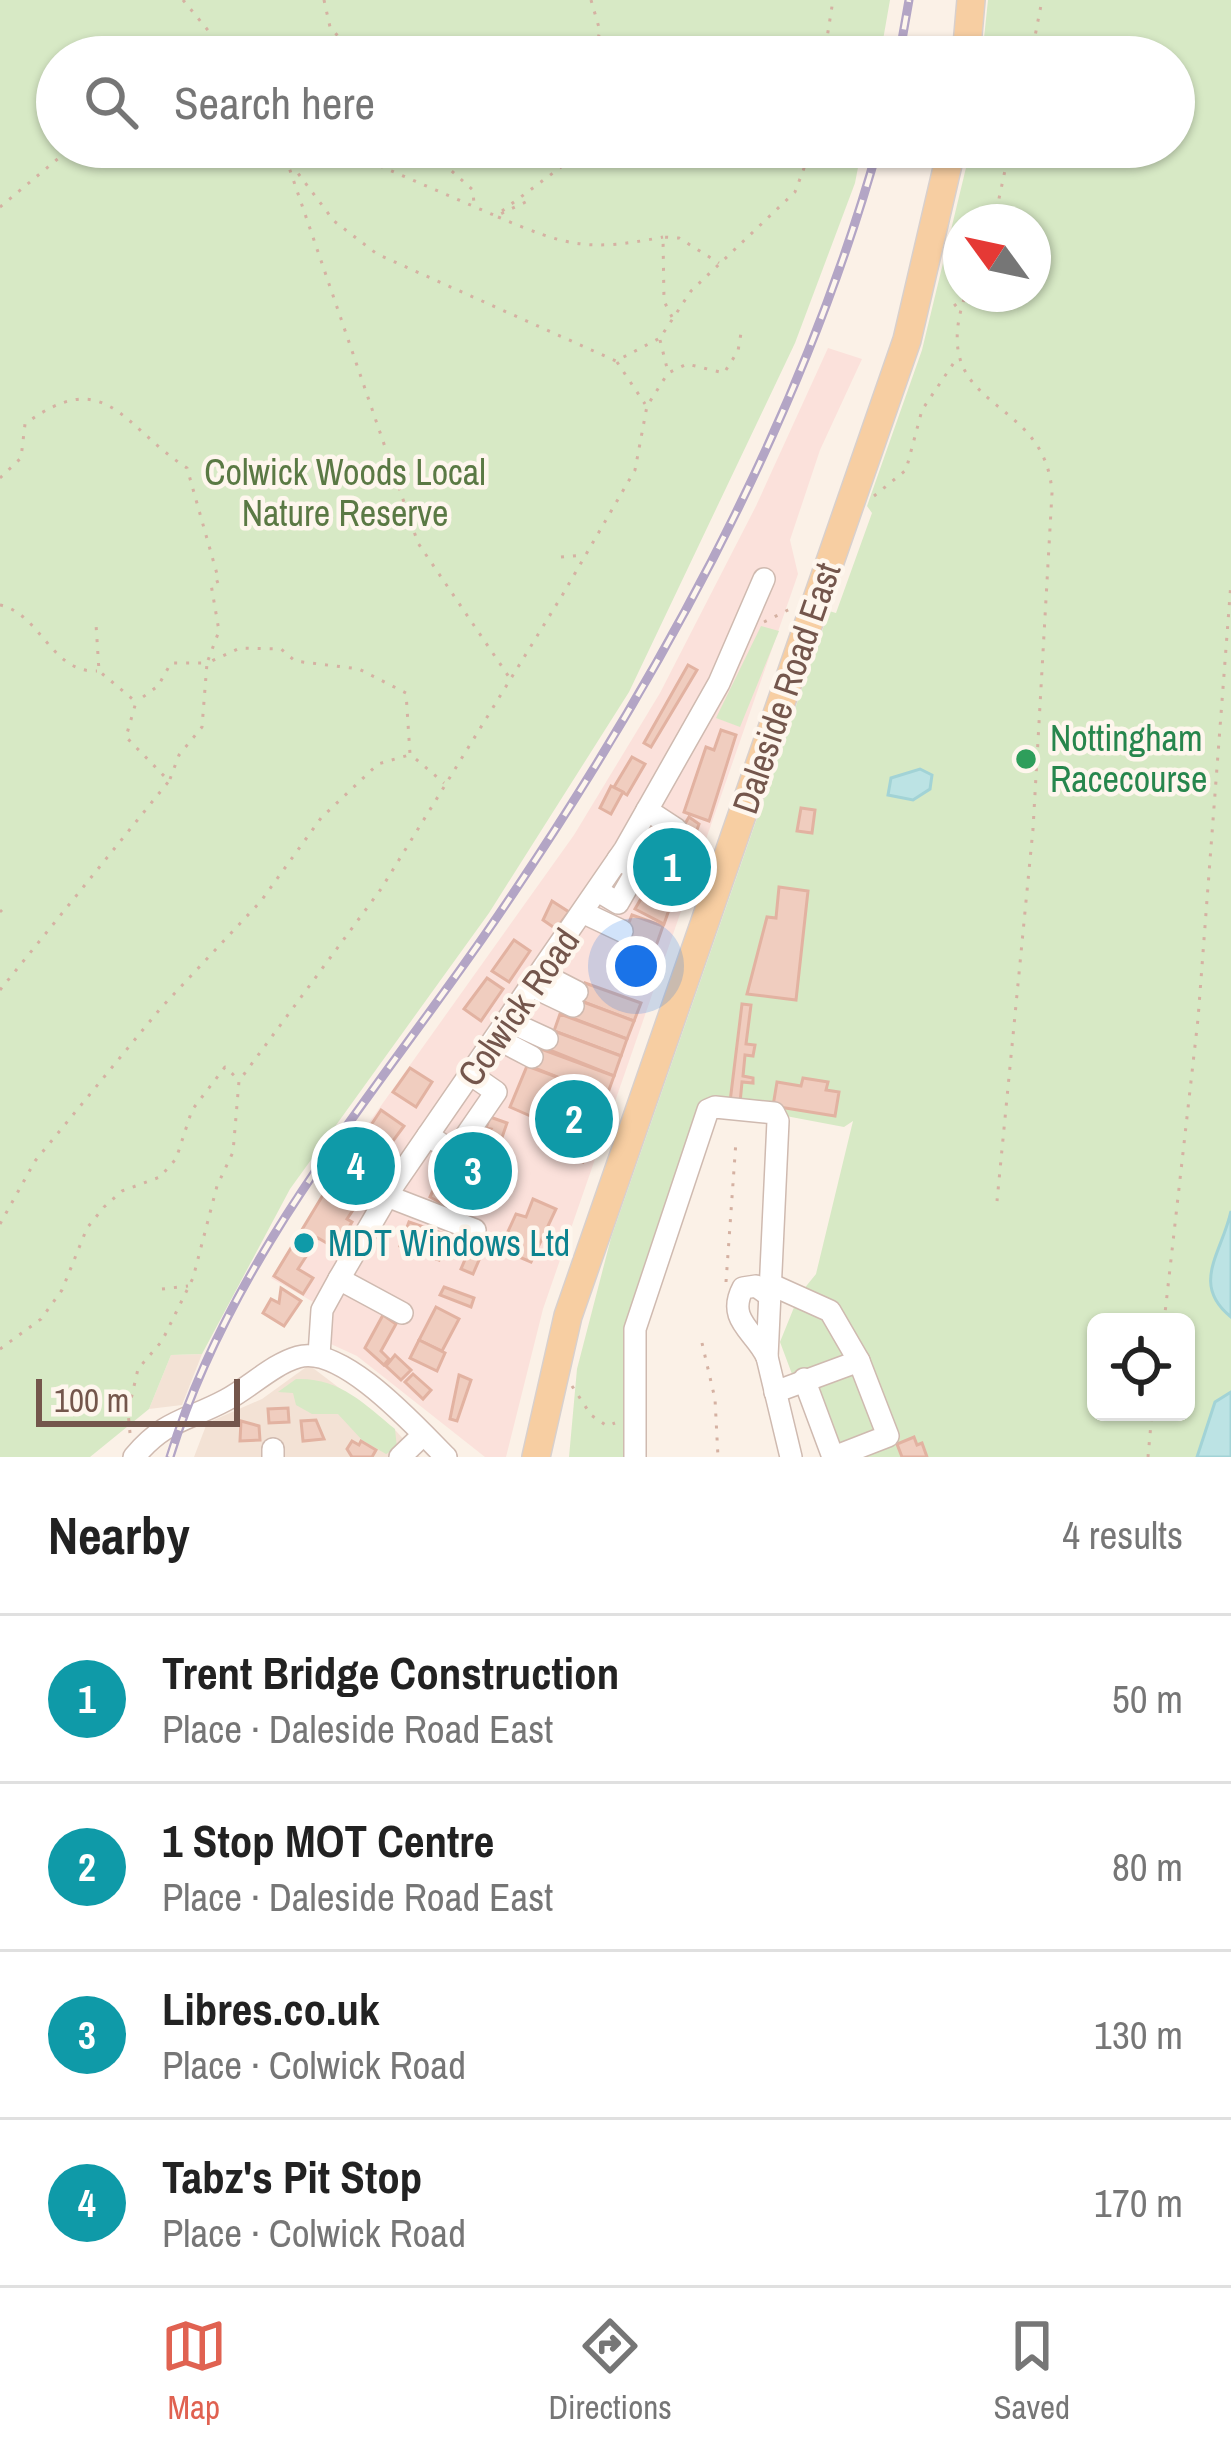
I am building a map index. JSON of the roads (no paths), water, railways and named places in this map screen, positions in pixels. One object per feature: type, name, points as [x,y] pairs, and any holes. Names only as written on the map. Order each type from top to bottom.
[{"type":"main road","points":[[968,36],[971,0]]},
{"type":"main road","name":"Daleside Road East","points":[[542,1448],[568,1316],[907,340],[947,168]]},
{"type":"street","name":"Colwick Road","points":[[319,1355],[322,1310],[387,1196],[584,913],[647,810],[750,618],[776,594]]},
{"type":"street","points":[[647,810],[676,830]]},
{"type":"street","points":[[584,913],[622,931]]},
{"type":"street","points":[[537,980],[575,999]]},
{"type":"street","points":[[502,1029],[548,1039]]},
{"type":"street","points":[[502,1029],[532,1058]]},
{"type":"street","points":[[428,1136],[454,1153],[496,1092],[470,1074]]},
{"type":"street","points":[[635,1457],[635,1329],[708,1110],[715,1106],[774,1113],[778,1121],[767,1357],[791,1457]]},
{"type":"street","points":[[387,1196],[475,1229]]},
{"type":"street","points":[[339,1279],[402,1313]]},
{"type":"street","points":[[767,1357],[743,1329],[738,1308],[743,1288],[756,1286],[830,1312],[848,1334],[888,1436],[833,1457],[805,1379]]},
{"type":"street","points":[[138,1452],[175,1419],[213,1407],[299,1357],[319,1355],[358,1376],[446,1457]]},
{"type":"street","points":[[775,1392],[859,1361]]},
{"type":"street","points":[[400,1457],[423,1435]]},
{"type":"water","points":[[920,769],[932,775],[930,789],[913,800],[888,795],[891,778]]},
{"type":"water","points":[[1231,1211],[1231,1317],[1219,1305],[1211,1280]]},
{"type":"water","points":[[1231,1392],[1231,1457],[1197,1457],[1215,1402]]},
{"type":"railway","points":[[903,36],[909,0]]},
{"type":"railway","points":[[170,1457],[196,1385],[265,1250],[543,848],[603,754],[713,559],[806,356],[871,168]]},
{"type":"place","name":"Nottingham Racecourse","points":[[1026,759]]},
{"type":"place","name":"Trent Bridge Construction","points":[[672,867]]},
{"type":"place","name":"1 Stop MOT Centre","points":[[574,1119]]},
{"type":"place","name":"Tabz's Pit Stop","points":[[356,1166]]},
{"type":"place","name":"Libres.co.uk","points":[[473,1171]]},
{"type":"place","name":"MDT Windows Ltd","points":[[304,1243]]},
{"type":"park label","name":"Colwick Woods Local Nature Reserve","points":[[345,492]]}]
